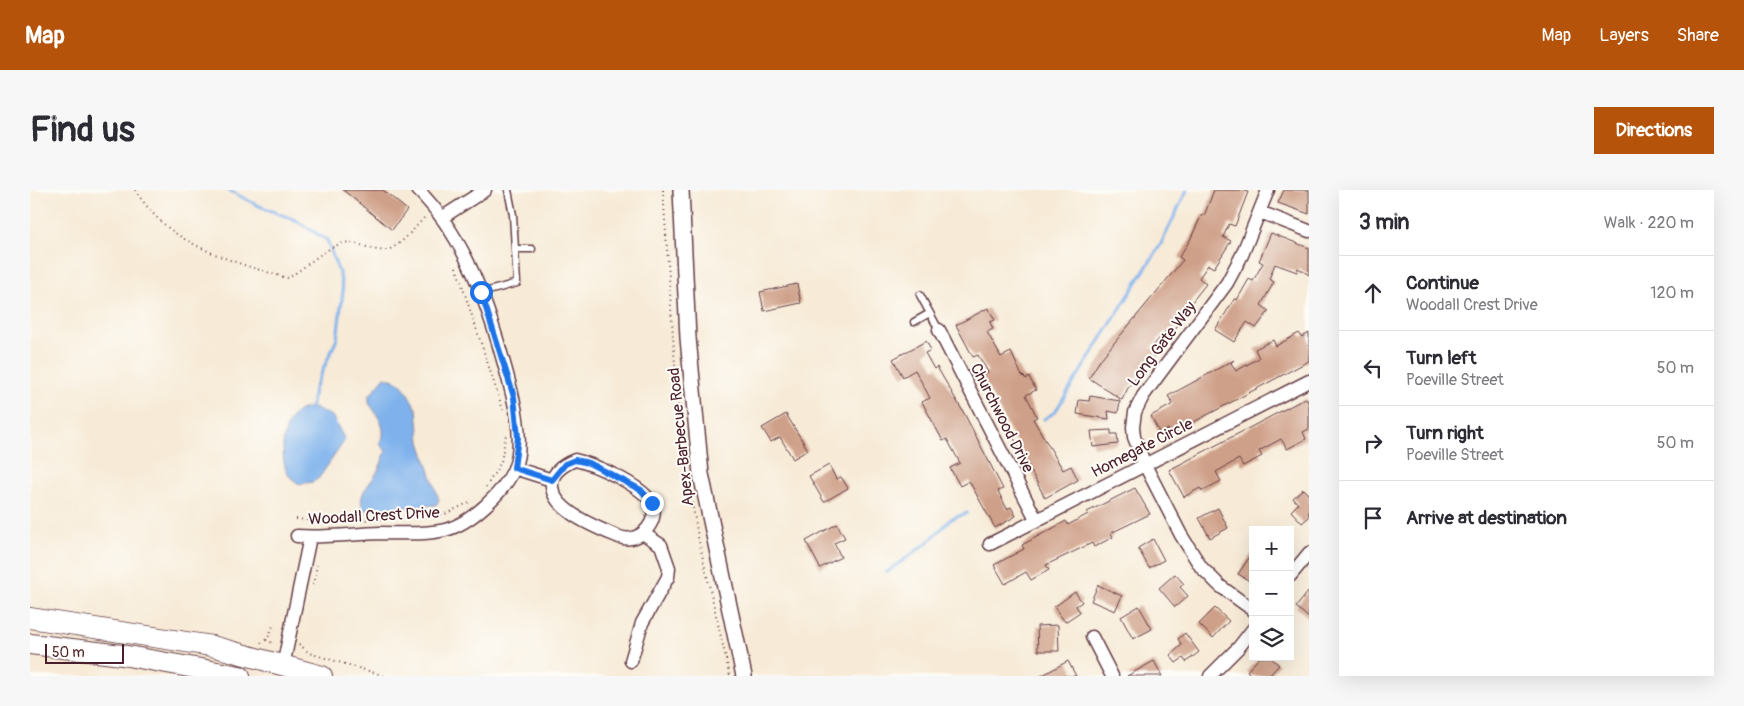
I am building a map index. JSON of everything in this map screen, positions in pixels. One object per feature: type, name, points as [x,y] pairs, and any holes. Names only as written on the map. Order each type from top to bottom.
[{"type":"main road","points":[[30,618],[212,646],[322,676]]},
{"type":"main road","points":[[30,644],[122,655],[240,676]]},
{"type":"street","name":"Woodall Crest Drive","points":[[283,666],[303,536],[446,530],[483,510],[504,485],[514,468],[518,437],[514,397],[481,292],[470,263],[443,217],[418,190]]},
{"type":"street","points":[[443,217],[485,190]]},
{"type":"street","name":"Apex-Barbecue Road","points":[[681,190],[688,338],[700,474],[744,676]]},
{"type":"street","name":"Long Gate Way","points":[[1249,607],[1220,586],[1197,561],[1145,465],[1134,437],[1134,419],[1139,404],[1227,283],[1242,255],[1268,190]]},
{"type":"street","points":[[1260,212],[1309,230]]},
{"type":"street","name":"Churchwood Drive","points":[[939,330],[1037,521]]},
{"type":"street","name":"Homegate Circle","points":[[990,544],[1309,381]]},
{"type":"street","points":[[575,460],[589,463],[641,490],[652,503],[653,510],[644,534],[636,539],[625,539],[582,520],[557,502],[552,491],[552,480],[565,464],[575,460]]},
{"type":"street","points":[[514,468],[552,480]]},
{"type":"street","points":[[631,661],[642,623],[668,577],[669,568],[661,545],[644,534]]},
{"type":"street","points":[[1294,571],[1309,553]]},
{"type":"street","points":[[1210,676],[1239,647],[1249,633]]},
{"type":"street","points":[[1092,638],[1112,676]]},
{"type":"lane","points":[[481,292],[518,283],[513,215],[508,190]]},
{"type":"lane","points":[[515,249],[532,249]]},
{"type":"lane","points":[[920,295],[939,330]]},
{"type":"lane","points":[[914,322],[930,313]]},
{"type":"path","points":[[134,190],[165,226],[220,256],[288,278],[307,267],[324,252],[341,243],[364,245],[382,251],[391,249],[428,214]]},
{"type":"path","points":[[454,260],[504,414]]},
{"type":"path","points":[[484,490],[494,478],[501,462],[506,446],[506,428]]},
{"type":"path","points":[[296,519],[326,522],[430,516],[445,514],[473,500]]},
{"type":"path","points":[[312,589],[318,558]]},
{"type":"path","points":[[266,640],[269,643]]},
{"type":"path","points":[[298,640],[302,648],[309,653],[385,676]]},
{"type":"path","points":[[298,650],[302,648]]},
{"type":"water","points":[[385,377],[399,382],[406,390],[417,410],[420,442],[439,500],[436,505],[364,510],[362,505],[362,495],[377,471],[386,451],[380,444],[383,433],[381,422],[369,403],[369,396]]},
{"type":"water","points":[[311,407],[332,416],[345,440],[319,478],[313,482],[299,484],[287,473],[283,458],[284,439],[289,422],[294,415],[300,410]]},
{"type":"building","points":[[343,190],[383,190],[407,210],[392,230]]},
{"type":"building","points":[[1214,190],[1243,190],[1248,192],[1235,226],[1229,224],[1223,237],[1231,241],[1214,268],[1208,265],[1199,278],[1206,284],[1175,323],[1178,325],[1170,335],[1166,331],[1152,347],[1157,352],[1128,388],[1122,400],[1089,378],[1100,360],[1183,260],[1179,257],[1190,240],[1202,214],[1204,216]]},
{"type":"building","points":[[1284,190],[1309,190],[1309,214],[1278,203]]},
{"type":"building","points":[[1271,233],[1309,248],[1309,275],[1298,268],[1297,272],[1275,264],[1269,279],[1274,282],[1261,305],[1269,311],[1256,328],[1247,322],[1234,342],[1215,330],[1235,298],[1237,300],[1249,279],[1253,281],[1263,263],[1259,261]]},
{"type":"building","points":[[797,284],[801,303],[764,311],[760,292]]},
{"type":"building","points":[[988,308],[995,320],[990,322],[993,329],[987,332],[1001,357],[1011,352],[1021,374],[1026,379],[1029,377],[1036,390],[1026,395],[1037,417],[1033,419],[1063,470],[1071,466],[1078,480],[1045,498],[981,375],[988,372],[978,355],[973,357],[956,325]]},
{"type":"building","points":[[1299,333],[1302,337],[1309,333],[1309,361],[1192,423],[1171,433],[1168,429],[1160,434],[1151,416],[1173,404],[1168,396],[1234,360],[1231,363],[1236,371],[1259,358],[1255,349],[1273,340],[1276,346]]},
{"type":"building","points":[[926,341],[931,350],[925,353],[934,369],[937,367],[965,415],[1003,489],[998,491],[1007,509],[1011,507],[1016,516],[995,528],[969,481],[960,486],[950,468],[960,463],[947,439],[943,441],[922,402],[930,398],[915,370],[903,377],[893,359]]},
{"type":"building","points":[[1090,396],[1120,401],[1118,413],[1108,411],[1109,419],[1077,414],[1079,400],[1089,401]]},
{"type":"building","points":[[1306,398],[1309,404],[1309,429],[1303,432],[1306,439],[1287,449],[1281,439],[1259,451],[1262,456],[1243,466],[1239,459],[1216,472],[1221,481],[1202,491],[1200,488],[1184,497],[1169,470]]},
{"type":"building","points":[[786,414],[808,450],[793,459],[780,437],[771,442],[762,428]]},
{"type":"building","points":[[1111,430],[1111,434],[1117,434],[1118,444],[1093,447],[1091,431]]},
{"type":"building","points":[[829,465],[836,479],[841,477],[848,488],[824,502],[809,476]]},
{"type":"building","points":[[1135,488],[1150,514],[1111,533],[1113,537],[1094,547],[1092,543],[1046,565],[1049,570],[1031,580],[1026,572],[1005,584],[994,565],[1024,549],[1022,545],[1066,521],[1068,525],[1088,514],[1087,512]]},
{"type":"building","points":[[1303,489],[1309,495],[1309,517],[1302,523],[1291,511],[1298,504],[1293,498]]},
{"type":"building","points":[[1218,508],[1228,528],[1210,538],[1199,518]]},
{"type":"building","points":[[837,524],[845,538],[834,543],[841,557],[820,568],[806,541]]},
{"type":"building","points":[[1153,539],[1164,560],[1149,568],[1138,548]]},
{"type":"building","points":[[1249,558],[1249,581],[1238,574]]},
{"type":"building","points":[[1175,574],[1184,584],[1180,587],[1188,596],[1175,607],[1159,588]]},
{"type":"building","points":[[1098,585],[1122,596],[1115,611],[1091,601]]},
{"type":"building","points":[[1309,591],[1309,618],[1296,607]]},
{"type":"building","points":[[1075,592],[1082,602],[1076,606],[1080,612],[1065,622],[1054,607]]},
{"type":"building","points":[[1139,606],[1152,629],[1133,639],[1121,617]]},
{"type":"building","points":[[1215,608],[1229,621],[1213,638],[1199,624]]},
{"type":"building","points":[[1058,625],[1059,651],[1038,651],[1037,626]]},
{"type":"building","points":[[1185,633],[1199,652],[1186,662],[1183,658],[1176,663],[1170,655],[1182,645],[1178,639]]},
{"type":"building","points":[[1068,661],[1076,676],[1041,676]]},
{"type":"building","points":[[1154,661],[1162,676],[1127,676]]},
{"type":"building","points":[[1256,661],[1274,661],[1279,665],[1269,676],[1252,676],[1247,671]]},
{"type":"waterway","points":[[228,190],[257,205],[295,220],[327,240],[340,276],[343,291],[337,339],[314,389],[311,409]]},
{"type":"waterway","points":[[1044,419],[1055,412],[1161,244],[1187,190]]},
{"type":"waterway","points":[[887,572],[927,543],[951,519],[967,513]]},
{"type":"route","points":[[481,292],[514,397],[518,437],[514,468],[552,480],[556,472],[565,464],[575,460],[589,463],[641,490],[652,503]]}]
